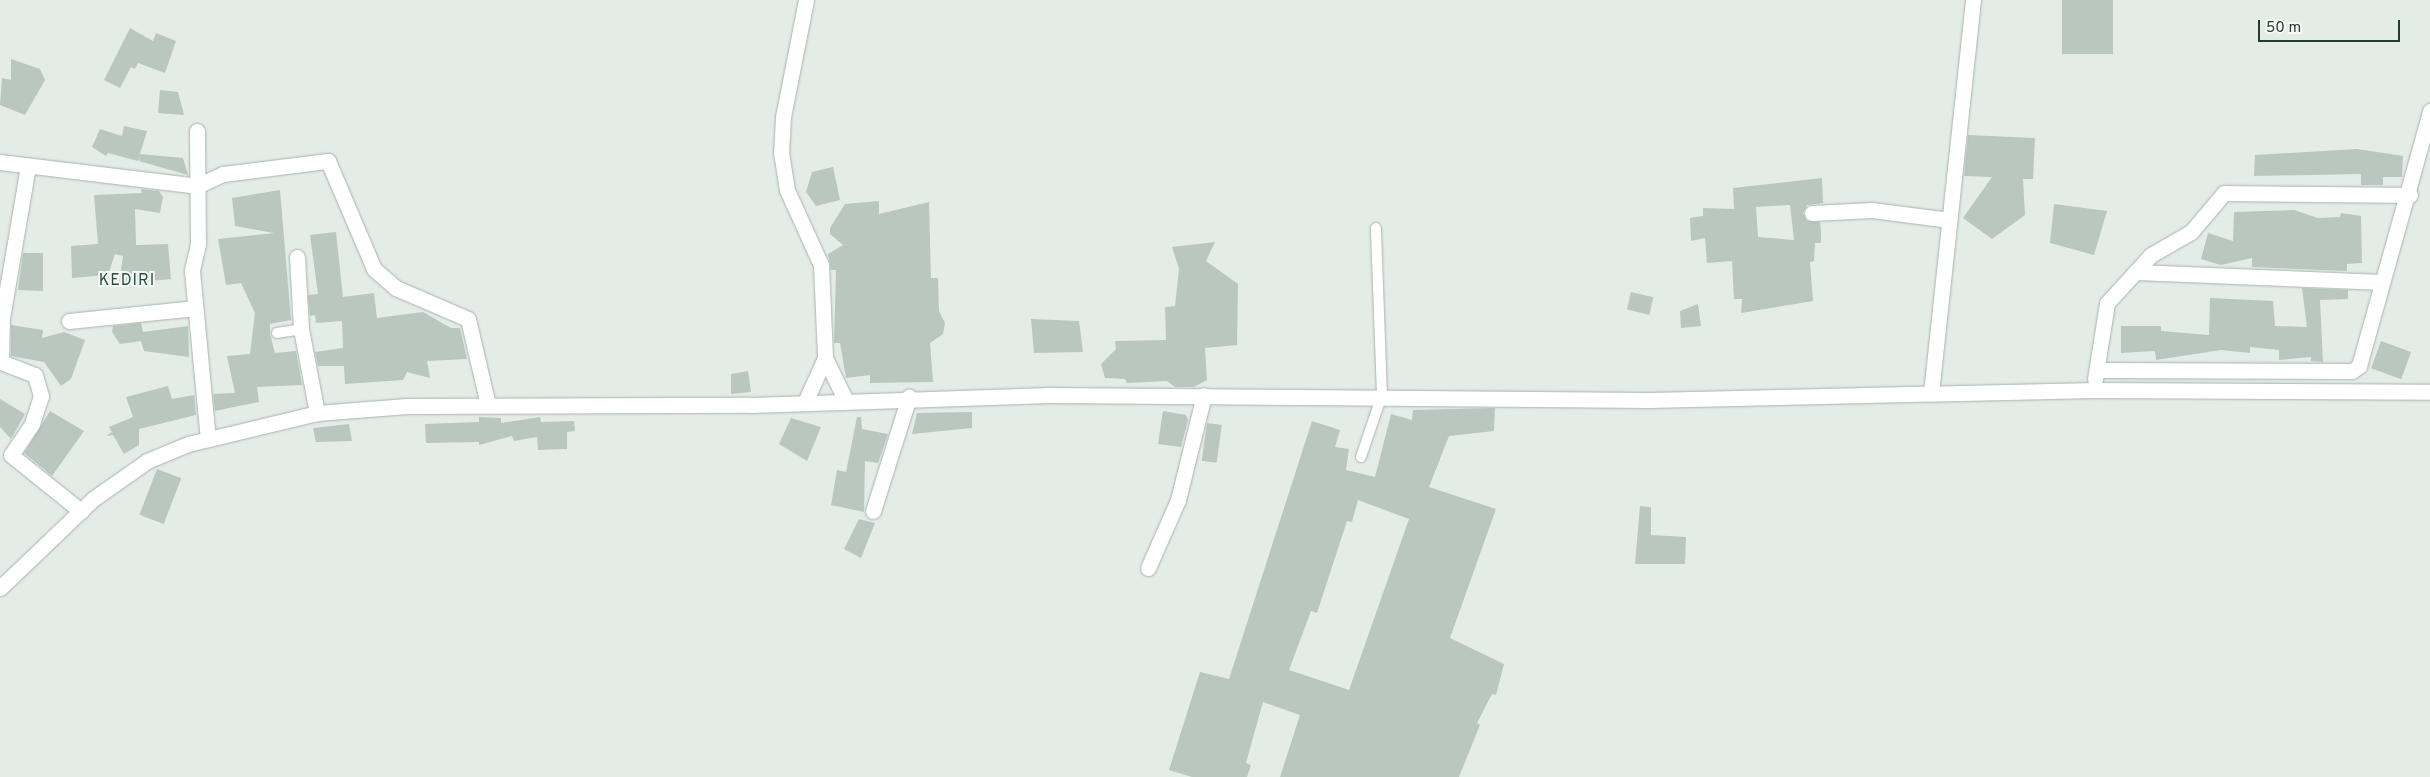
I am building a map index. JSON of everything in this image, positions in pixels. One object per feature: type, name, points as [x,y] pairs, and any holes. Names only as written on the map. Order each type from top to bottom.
[{"type":"street","points":[[806,0],[783,117],[781,152],[787,190],[821,265],[825,358],[845,399]]},
{"type":"street","points":[[1931,394],[1973,0]]},
{"type":"street","points":[[2097,370],[2222,372],[2352,371],[2359,366],[2382,282],[2410,194],[2430,111]]},
{"type":"street","points":[[197,131],[195,308],[208,439]]},
{"type":"street","points":[[0,162],[197,186],[223,174],[328,161],[374,269],[396,288],[468,319],[488,405]]},
{"type":"street","points":[[28,166],[2,318],[1,365],[34,375],[41,384],[32,424],[5,459],[81,511]]},
{"type":"street","points":[[2095,390],[2107,303],[2151,255],[2191,232],[2224,193],[2232,190],[2410,194]]},
{"type":"street","points":[[1812,213],[1872,210],[1949,220]]},
{"type":"street","points":[[297,257],[301,329],[317,413]]},
{"type":"street","points":[[2137,272],[2382,282]]},
{"type":"street","points":[[69,321],[195,308]]},
{"type":"street","points":[[806,400],[825,358]]},
{"type":"street","points":[[2352,371],[2353,390]]},
{"type":"street","points":[[2222,372],[2223,389]]},
{"type":"street","points":[[0,588],[81,511],[147,461],[208,439],[317,413],[488,405],[751,405],[806,400],[909,397],[1382,395],[1649,400],[2095,390],[2223,389],[2430,392]]},
{"type":"street","points":[[1148,568],[1174,513],[1204,395]]},
{"type":"street","points":[[873,511],[909,397]]},
{"type":"lane","points":[[1361,457],[1382,395],[1376,228]]},
{"type":"lane","points":[[277,332],[301,329]]},
{"type":"building","points":[[2062,0],[2113,0],[2113,54],[2062,54]]},
{"type":"building","points":[[130,28],[153,41],[156,33],[176,41],[165,73],[138,63],[135,69],[131,67],[120,88],[104,80]]},
{"type":"building","points":[[11,59],[40,69],[45,80],[25,115],[0,105],[2,78],[11,80]]},
{"type":"building","points":[[160,90],[178,92],[184,115],[158,113]]},
{"type":"building","points":[[124,126],[147,131],[140,154],[183,158],[188,175],[139,161],[140,156],[138,161],[108,153],[106,156],[92,147],[100,129],[122,136]]},
{"type":"building","points":[[1968,135],[2035,138],[2033,179],[2023,179],[2025,215],[1992,239],[1963,218],[1992,177],[1964,176]]},
{"type":"building","points":[[2357,149],[2403,156],[2402,177],[2383,177],[2383,185],[2361,185],[2361,174],[2254,176],[2255,155]]},
{"type":"building","points":[[833,167],[840,200],[816,206],[806,192],[812,172]]},
{"type":"building","points":[[1822,178],[1823,203],[1807,205],[1803,213],[1807,221],[1820,222],[1821,230],[1821,243],[1815,243],[1814,261],[1810,262],[1813,301],[1741,313],[1742,299],[1734,299],[1732,261],[1707,263],[1705,238],[1691,241],[1690,218],[1703,216],[1703,208],[1734,209],[1733,188]],"holes":[[[1790,205],[1794,240],[1758,237],[1756,207]]]},
{"type":"building","points":[[141,189],[159,191],[163,197],[160,213],[135,209],[136,245],[168,244],[171,279],[119,284],[123,256],[115,254],[108,275],[72,278],[71,246],[98,244],[94,195],[142,193]]},
{"type":"building","points":[[280,190],[291,320],[270,324],[270,334],[275,353],[296,351],[302,385],[257,387],[259,402],[215,411],[213,394],[235,393],[227,356],[250,354],[255,313],[241,283],[226,285],[218,239],[274,233],[235,226],[232,198]]},
{"type":"building","points":[[879,201],[879,214],[929,202],[931,278],[938,278],[939,311],[945,323],[943,334],[930,343],[933,382],[870,383],[870,375],[846,378],[840,343],[834,343],[836,270],[831,270],[828,254],[843,245],[830,234],[830,228],[845,204]]},
{"type":"building","points":[[2054,204],[2107,211],[2094,255],[2050,243]]},
{"type":"building","points":[[2294,210],[2318,218],[2340,217],[2341,213],[2361,216],[2362,263],[2347,264],[2347,271],[2252,267],[2252,258],[2221,265],[2201,259],[2208,233],[2233,241],[2234,212]]},
{"type":"building","points":[[336,232],[343,297],[374,293],[377,318],[423,312],[451,328],[460,328],[467,359],[427,361],[430,378],[407,372],[403,380],[345,384],[344,366],[318,366],[315,352],[343,348],[342,321],[316,323],[315,315],[310,316],[308,295],[318,294],[310,235]]},
{"type":"building","points":[[1215,242],[1206,261],[1238,284],[1237,345],[1205,348],[1207,380],[1194,387],[1175,387],[1167,381],[1127,383],[1125,379],[1105,378],[1101,364],[1116,349],[1115,341],[1166,340],[1165,307],[1175,306],[1179,269],[1172,247]]},
{"type":"building","points":[[23,253],[43,253],[43,291],[18,290]]},
{"type":"building","points":[[2302,288],[2348,290],[2348,299],[2320,300],[2323,362],[2311,361],[2311,357],[2279,360],[2279,350],[2250,347],[2250,353],[2221,350],[2156,360],[2155,351],[2121,353],[2121,326],[2161,326],[2161,331],[2209,335],[2210,298],[2273,301],[2275,326],[2307,327]]},
{"type":"building","points":[[1631,292],[1653,297],[1649,315],[1627,310]]},
{"type":"building","points":[[1698,304],[1701,326],[1681,328],[1680,311]]},
{"type":"building","points":[[1031,319],[1079,321],[1083,352],[1034,353]]},
{"type":"building","points":[[141,323],[143,332],[188,326],[189,357],[144,351],[141,341],[120,344],[112,332],[113,326]]},
{"type":"building","points":[[11,325],[43,330],[42,338],[64,332],[85,340],[71,379],[61,386],[44,362],[11,356]]},
{"type":"building","points":[[2381,341],[2411,352],[2401,379],[2371,368]]},
{"type":"building","points":[[748,371],[751,392],[731,394],[731,374]]},
{"type":"building","points":[[168,386],[172,399],[194,395],[196,415],[139,429],[139,445],[124,454],[113,435],[106,436],[112,432],[109,427],[133,417],[126,397]]},
{"type":"building","points":[[0,399],[25,414],[11,439],[0,427]]},
{"type":"building","points":[[1495,408],[1494,431],[1449,436],[1429,487],[1496,509],[1450,638],[1504,664],[1496,695],[1492,694],[1477,723],[1480,725],[1459,777],[1280,777],[1300,715],[1263,702],[1246,763],[1251,765],[1247,777],[1192,777],[1169,770],[1200,672],[1229,679],[1312,421],[1340,430],[1335,447],[1349,449],[1346,470],[1375,477],[1391,414],[1412,420],[1413,410]],"holes":[[[1358,500],[1409,519],[1349,690],[1289,670],[1311,611],[1317,613],[1347,521],[1352,522]]]},
{"type":"building","points":[[50,411],[84,431],[52,476],[24,453]]},
{"type":"building","points":[[1163,411],[1186,415],[1188,420],[1181,447],[1158,444]]},
{"type":"building","points":[[972,412],[972,428],[912,434],[917,413]]},
{"type":"building","points":[[479,417],[501,418],[501,423],[540,417],[541,422],[574,421],[575,431],[567,432],[567,449],[538,450],[537,437],[514,441],[512,436],[479,445],[479,442],[426,443],[425,424],[479,422]]},
{"type":"building","points":[[857,417],[861,417],[862,429],[888,434],[878,463],[865,461],[864,512],[831,505],[837,470],[846,472]]},
{"type":"building","points":[[791,418],[821,427],[807,461],[779,444]]},
{"type":"building","points":[[1207,423],[1222,425],[1217,463],[1202,461]]},
{"type":"building","points":[[349,424],[352,441],[316,442],[313,428]]},
{"type":"building","points":[[157,469],[181,478],[164,524],[139,515]]},
{"type":"building","points":[[1640,506],[1651,507],[1651,535],[1686,537],[1685,564],[1635,564]]},
{"type":"building","points":[[859,519],[875,523],[861,558],[844,549]]},
{"type":"district","name":"KEDIRI","points":[[127,281]]}]
